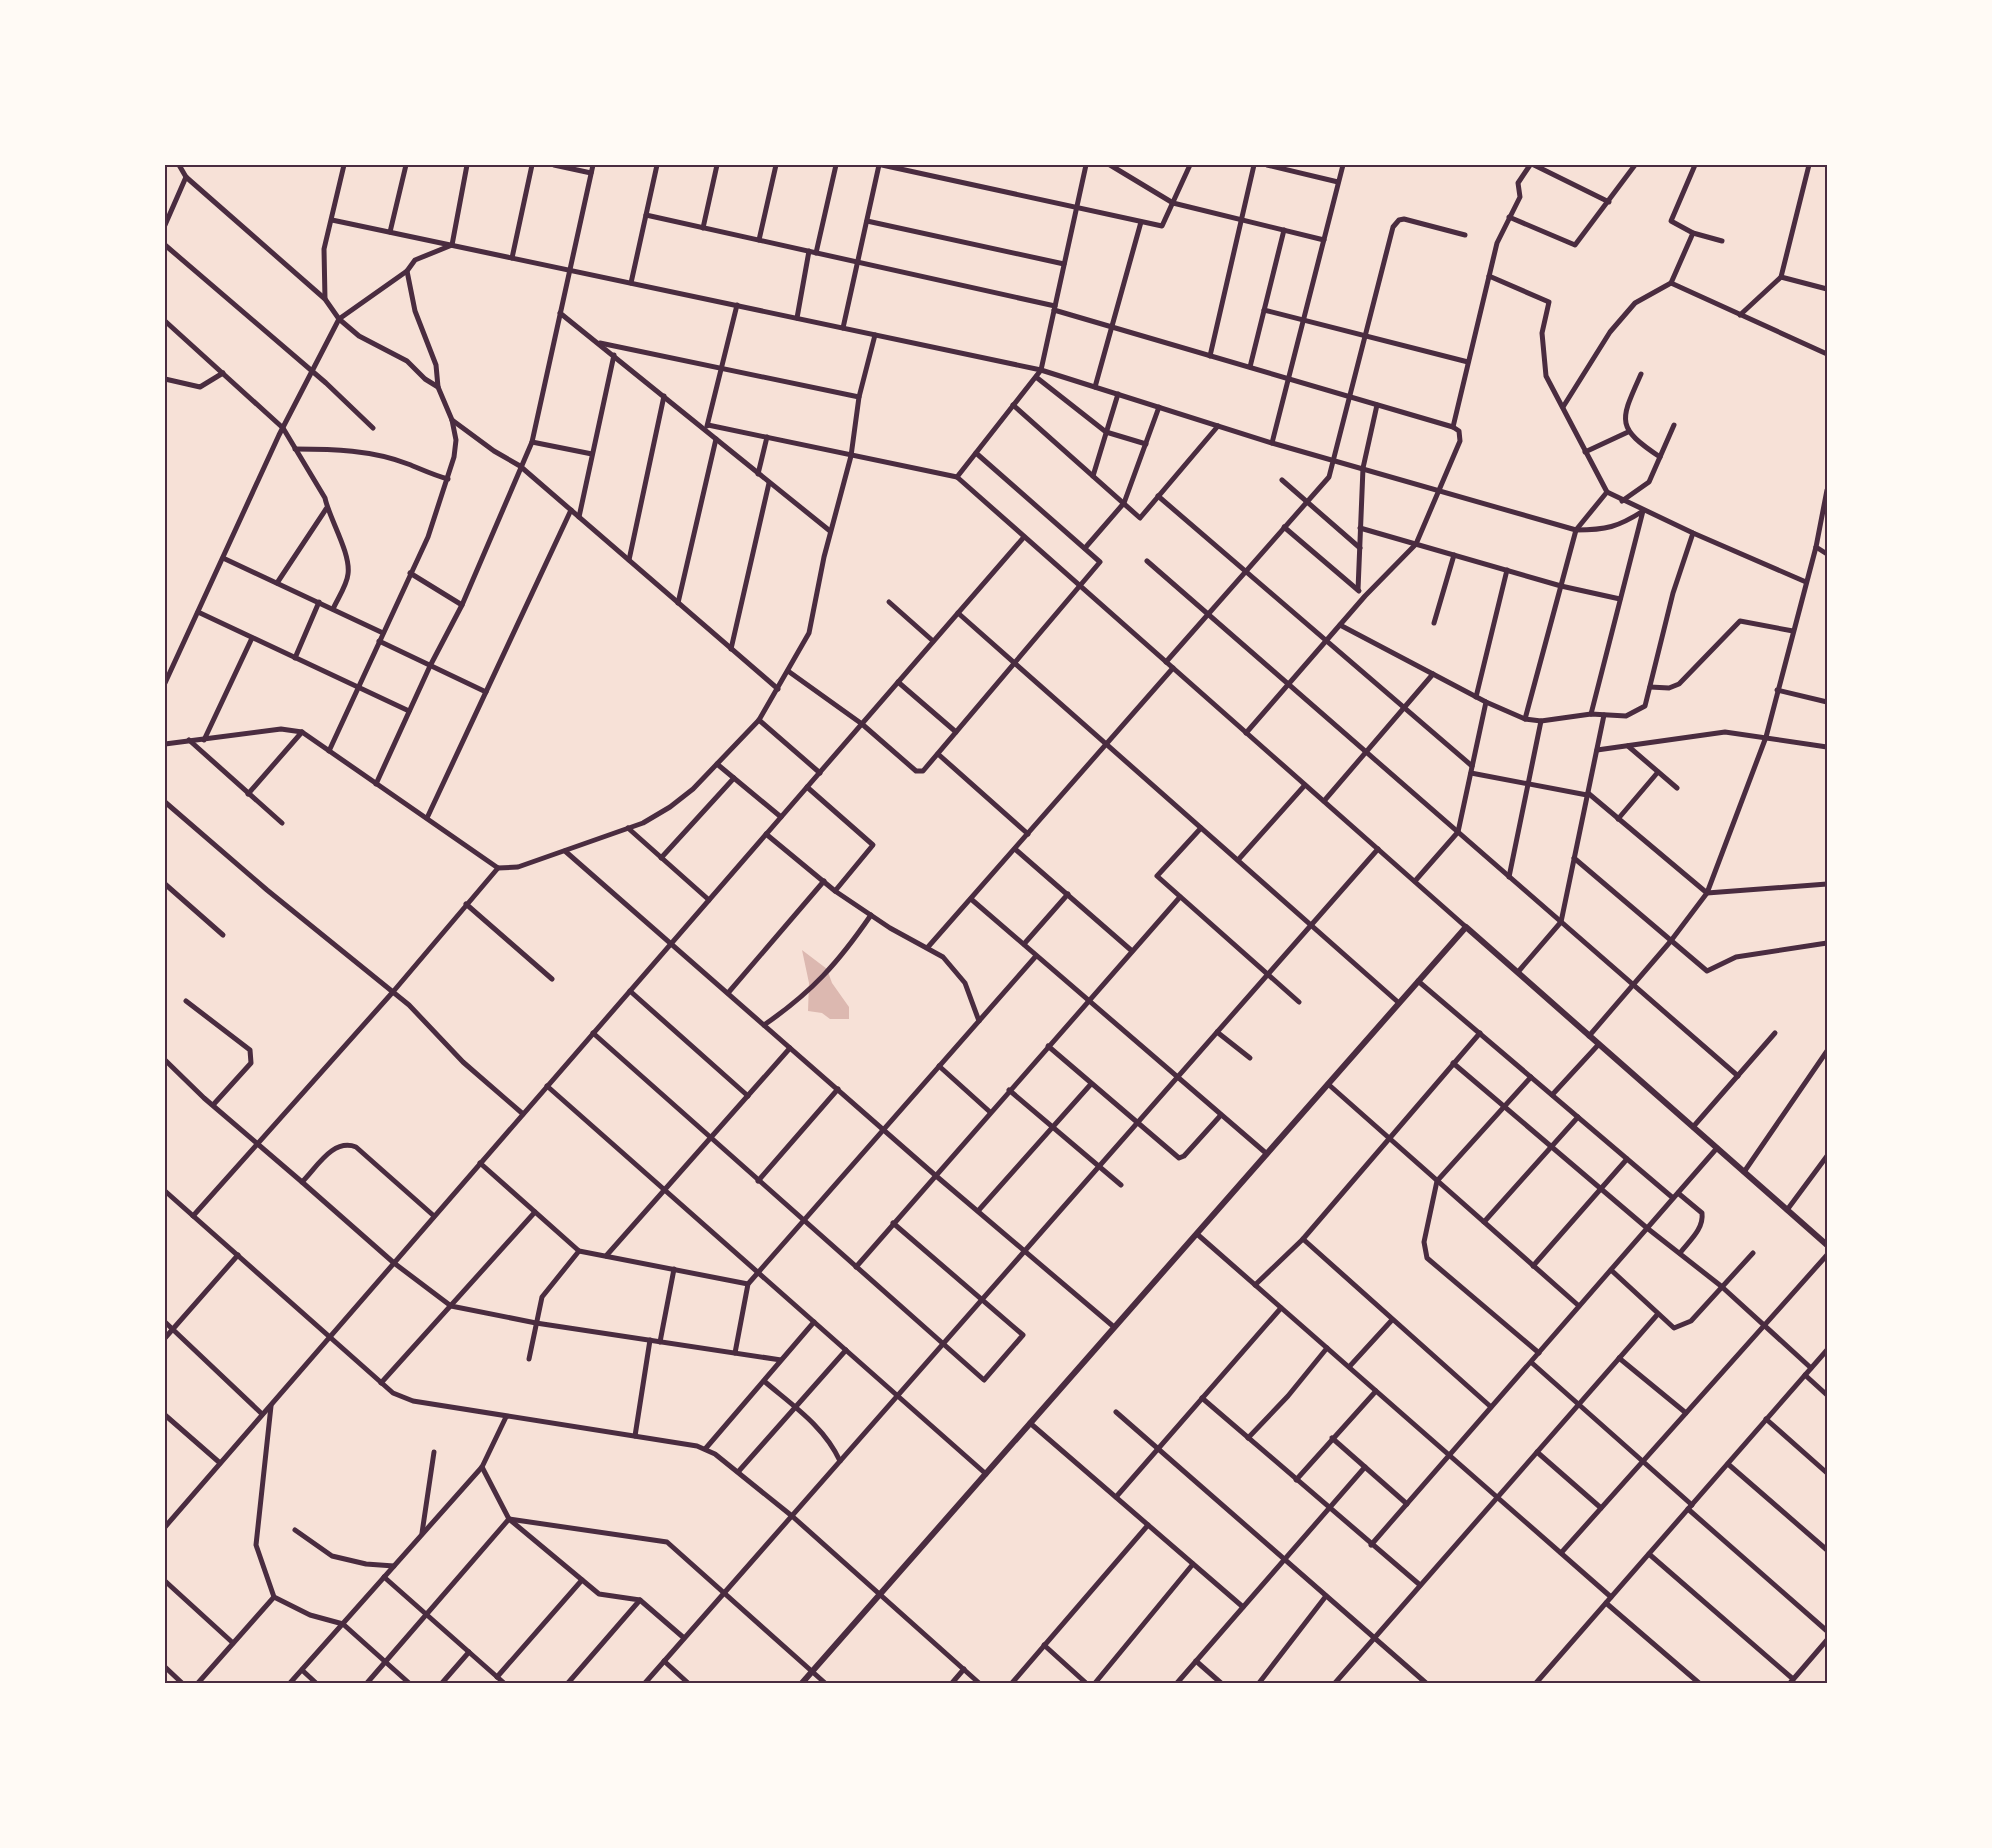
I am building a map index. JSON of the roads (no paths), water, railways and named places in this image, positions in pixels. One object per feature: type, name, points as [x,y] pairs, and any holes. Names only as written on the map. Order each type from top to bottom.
[{"type":"street","points":[[179,165],[186,177],[325,300],[339,319],[359,336],[407,361],[425,379],[438,387]]},
{"type":"street","points":[[325,300],[324,249],[344,165]]},
{"type":"street","points":[[390,232],[406,165]]},
{"type":"street","points":[[452,245],[468,165]]},
{"type":"street","points":[[512,258],[532,165]]},
{"type":"street","points":[[554,165],[591,173]]},
{"type":"street","points":[[376,784],[430,666],[462,605],[532,442],[593,165]]},
{"type":"street","points":[[631,283],[657,165]]},
{"type":"street","points":[[703,228],[717,165]]},
{"type":"street","points":[[759,240],[776,165]]},
{"type":"street","points":[[816,253],[836,165]]},
{"type":"street","points":[[843,328],[880,165],[1162,226],[1190,165]]},
{"type":"street","points":[[957,477],[1041,370],[1086,165]]},
{"type":"street","points":[[1110,165],[1173,203],[1324,240]]},
{"type":"street","points":[[1210,356],[1254,165]]},
{"type":"street","points":[[1267,165],[1338,182]]},
{"type":"street","points":[[1299,173],[1300,165]]},
{"type":"street","points":[[1272,443],[1343,165]]},
{"type":"street","points":[[1453,426],[1497,243],[1520,197],[1518,183],[1530,165]]},
{"type":"street","points":[[1534,165],[1609,202]]},
{"type":"street","points":[[1509,217],[1575,245],[1635,165]]},
{"type":"street","points":[[1695,165],[1671,221],[1693,233],[1722,241]]},
{"type":"street","points":[[1740,315],[1781,277],[1809,165]]},
{"type":"street","points":[[165,225],[186,177]]},
{"type":"street","points":[[646,215],[1055,308],[1250,368],[1453,426],[1459,431],[1460,441],[1416,544],[1365,596],[1246,733]]},
{"type":"street","points":[[1166,662],[1329,477],[1363,336],[1394,227],[1399,220],[1404,219],[1465,235]]},
{"type":"street","points":[[332,220],[1041,370],[1272,443],[1576,530],[1601,530],[1622,525],[1643,511]]},
{"type":"street","points":[[867,221],[1064,264]]},
{"type":"street","points":[[1095,387],[1141,222]]},
{"type":"street","points":[[1250,368],[1284,230]]},
{"type":"street","points":[[1563,407],[1610,332],[1635,303],[1671,283],[1693,233]]},
{"type":"street","points":[[165,245],[373,428]]},
{"type":"street","points":[[165,683],[310,371],[339,319],[407,272],[415,260],[452,245]]},
{"type":"street","points":[[797,318],[809,251]]},
{"type":"street","points":[[329,751],[428,537],[448,479],[456,440],[452,420],[438,387],[436,365],[416,311],[407,272]]},
{"type":"street","points":[[1489,276],[1549,302],[1542,333],[1546,376],[1607,492],[1643,511],[1806,582]]},
{"type":"street","points":[[1781,277],[1827,289]]},
{"type":"street","points":[[1671,283],[1827,354]]},
{"type":"street","points":[[706,427],[737,305]]},
{"type":"street","points":[[1264,310],[1468,362]]},
{"type":"street","points":[[560,313],[706,427],[716,439],[830,531]]},
{"type":"street","points":[[165,321],[283,428],[325,498],[326,509],[334,522],[349,573],[333,609]]},
{"type":"street","points":[[165,744],[189,739],[204,740],[281,729],[302,732],[498,868],[518,867],[628,828],[670,807],[693,789],[759,720],[809,633],[830,531],[851,456],[859,397],[875,335]]},
{"type":"street","points":[[599,342],[859,397]]},
{"type":"street","points":[[579,517],[614,355]]},
{"type":"street","points":[[165,379],[200,387],[223,373]]},
{"type":"street","points":[[1641,374],[1625,415],[1628,432],[1633,439],[1660,457]]},
{"type":"street","points":[[1036,377],[1106,432],[1146,444]]},
{"type":"street","points":[[1093,476],[1118,394]]},
{"type":"street","points":[[628,560],[664,396]]},
{"type":"street","points":[[1013,405],[1140,518],[1218,426]]},
{"type":"street","points":[[1358,590],[1363,468],[1377,405]]},
{"type":"street","points":[[1085,548],[1124,503],[1159,407]]},
{"type":"street","points":[[452,420],[494,451],[520,466],[778,689]]},
{"type":"street","points":[[1622,501],[1648,482],[1674,425]]},
{"type":"street","points":[[706,427],[767,437],[957,477],[1827,1245]]},
{"type":"street","points":[[1585,452],[1628,432]]},
{"type":"street","points":[[758,474],[767,437]]},
{"type":"street","points":[[678,603],[716,439]]},
{"type":"street","points":[[532,442],[592,454]]},
{"type":"street","points":[[295,449],[368,454],[407,464],[448,479]]},
{"type":"street","points":[[788,671],[862,724],[916,771],[923,771],[938,754],[1100,562],[976,453]]},
{"type":"street","points":[[1282,480],[1360,548]]},
{"type":"street","points":[[731,649],[769,483]]},
{"type":"street","points":[[1589,1035],[1671,942],[1707,893],[1766,737],[1816,547],[1827,490]]},
{"type":"street","points":[[1525,719],[1576,530],[1607,492]]},
{"type":"street","points":[[1158,496],[1404,708],[1472,770],[1528,784],[1588,794],[1707,893],[1827,884]]},
{"type":"street","points":[[277,583],[326,509]]},
{"type":"street","points":[[427,819],[571,510]]},
{"type":"street","points":[[1591,714],[1643,511]]},
{"type":"street","points":[[1284,527],[1365,596]]},
{"type":"street","points":[[1360,528],[1561,586],[1620,599]]},
{"type":"street","points":[[1340,625],[1476,697],[1525,719],[1541,721],[1591,714],[1626,717],[1645,706],[1673,593],[1693,533]]},
{"type":"street","points":[[165,1527],[1024,537]]},
{"type":"street","points":[[1816,547],[1827,554]]},
{"type":"street","points":[[1434,623],[1454,555]]},
{"type":"street","points":[[223,558],[383,633]]},
{"type":"street","points":[[1147,561],[1738,1076]]},
{"type":"street","points":[[1476,697],[1507,570]]},
{"type":"street","points":[[410,573],[462,605]]},
{"type":"street","points":[[295,658],[319,602]]},
{"type":"street","points":[[889,603],[933,642]]},
{"type":"street","points":[[198,612],[409,711]]},
{"type":"street","points":[[958,613],[1399,1003]]},
{"type":"street","points":[[1650,687],[1669,688],[1678,684],[1740,621],[1793,631]]},
{"type":"street","points":[[204,740],[252,638]]},
{"type":"street","points":[[379,641],[486,692]]},
{"type":"street","points":[[928,947],[1173,668]]},
{"type":"street","points":[[1324,801],[1433,674]]},
{"type":"street","points":[[898,682],[956,732]]},
{"type":"street","points":[[1777,690],[1827,702]]},
{"type":"street","points":[[1415,881],[1458,832],[1486,702]]},
{"type":"street","points":[[1518,972],[1561,922],[1604,715]]},
{"type":"street","points":[[759,720],[820,772]]},
{"type":"street","points":[[1509,877],[1541,721]]},
{"type":"street","points":[[248,794],[302,732]]},
{"type":"street","points":[[1597,750],[1725,732],[1827,747]]},
{"type":"street","points":[[189,739],[282,823]]},
{"type":"street","points":[[1628,746],[1677,788]]},
{"type":"street","points":[[938,754],[1028,834]]},
{"type":"street","points":[[717,764],[781,817]]},
{"type":"street","points":[[1618,819],[1658,772]]},
{"type":"street","points":[[661,858],[734,778]]},
{"type":"street","points":[[1238,860],[1305,785]]},
{"type":"street","points":[[807,787],[873,845],[835,891]]},
{"type":"street","points":[[165,802],[409,1005],[463,1062],[523,1114]]},
{"type":"street","points":[[628,828],[709,900]]},
{"type":"street","points":[[1201,828],[1157,876],[1299,1002]]},
{"type":"street","points":[[766,834],[835,891],[943,957],[965,983],[979,1021]]},
{"type":"street","points":[[1015,849],[1132,951]]},
{"type":"street","points":[[645,1683],[1378,849]]},
{"type":"street","points":[[565,850],[935,1175],[1114,1327]]},
{"type":"street","points":[[1574,858],[1707,971],[1736,957],[1827,943]]},
{"type":"street","points":[[194,1216],[392,993],[498,868]]},
{"type":"street","points":[[728,993],[824,881]]},
{"type":"street","points":[[165,884],[223,935]]},
{"type":"street","points":[[1024,945],[1068,894]]},
{"type":"street","points":[[855,1267],[1180,897]]},
{"type":"street","points":[[971,899],[1266,1154]]},
{"type":"street","points":[[466,904],[552,979]]},
{"type":"street","points":[[764,1024],[801,999],[841,959],[871,915]]},
{"type":"street","points":[[802,1683],[1466,927]]},
{"type":"street","points":[[735,1353],[748,1284],[1036,956]]},
{"type":"street","points":[[1419,981],[1673,1198]]},
{"type":"street","points":[[630,991],[748,1096]]},
{"type":"street","points":[[186,1001],[250,1050],[252,1056],[251,1063],[213,1105]]},
{"type":"street","points":[[1218,1032],[1250,1058]]},
{"type":"street","points":[[593,1033],[984,1380],[1022,1339],[1021,1332],[893,1223]]},
{"type":"street","points":[[1255,1285],[1304,1239],[1480,1033]]},
{"type":"street","points":[[1693,1127],[1775,1034]]},
{"type":"street","points":[[1552,1095],[1599,1044]]},
{"type":"street","points":[[1048,1046],[1179,1158],[1184,1156],[1221,1114]]},
{"type":"street","points":[[606,1256],[790,1048]]},
{"type":"street","points":[[1744,1172],[1827,1051]]},
{"type":"street","points":[[165,1060],[213,1105],[394,1263],[451,1306],[536,1323],[781,1360]]},
{"type":"street","points":[[1453,1063],[1647,1228],[1720,1286],[1811,1368]]},
{"type":"street","points":[[939,1066],[990,1112]]},
{"type":"street","points":[[1531,1077],[1437,1181],[1424,1242],[1427,1257],[1539,1353]]},
{"type":"street","points":[[978,1211],[1091,1083]]},
{"type":"street","points":[[1328,1084],[1579,1306]]},
{"type":"street","points":[[548,1086],[986,1474]]},
{"type":"street","points":[[758,1181],[838,1089]]},
{"type":"street","points":[[1009,1090],[1098,1168],[1121,1185]]},
{"type":"street","points":[[1484,1222],[1578,1117]]},
{"type":"street","points":[[302,1182],[337,1146],[348,1143],[356,1147],[434,1216]]},
{"type":"street","points":[[1371,1545],[1717,1148]]},
{"type":"street","points":[[1787,1210],[1827,1156]]},
{"type":"street","points":[[1533,1266],[1627,1159]]},
{"type":"street","points":[[480,1163],[579,1251],[748,1284]]},
{"type":"street","points":[[165,1191],[393,1393],[413,1401],[706,1448],[792,1516],[979,1683]]},
{"type":"street","points":[[1678,1192],[1702,1213],[1703,1218],[1702,1225],[1680,1253]]},
{"type":"street","points":[[381,1383],[535,1212]]},
{"type":"street","points":[[1197,1234],[1611,1597]]},
{"type":"street","points":[[1304,1239],[1491,1407]]},
{"type":"street","points":[[529,1359],[542,1297],[579,1251]]},
{"type":"street","points":[[1611,1270],[1657,1315],[1674,1328],[1683,1327],[1753,1253]]},
{"type":"street","points":[[165,1338],[238,1255]]},
{"type":"street","points":[[1561,1553],[1827,1255]]},
{"type":"street","points":[[660,1342],[674,1269]]},
{"type":"street","points":[[1116,1497],[1281,1308]]},
{"type":"street","points":[[1335,1683],[1657,1315]]},
{"type":"street","points":[[1349,1367],[1392,1320]]},
{"type":"street","points":[[165,1322],[262,1414]]},
{"type":"street","points":[[706,1448],[814,1322]]},
{"type":"street","points":[[635,1436],[650,1341]]},
{"type":"street","points":[[1248,1438],[1288,1396],[1327,1348]]},
{"type":"street","points":[[738,1472],[846,1350]]},
{"type":"street","points":[[1536,1683],[1827,1350]]},
{"type":"street","points":[[1619,1358],[1686,1413]]},
{"type":"street","points":[[1532,1363],[1827,1631]]},
{"type":"street","points":[[1805,1375],[1827,1395]]},
{"type":"street","points":[[764,1381],[832,1442],[840,1461]]},
{"type":"street","points":[[1296,1480],[1376,1391]]},
{"type":"street","points":[[1202,1398],[1420,1586]]},
{"type":"street","points":[[271,1404],[256,1545],[274,1597],[310,1615],[343,1624],[409,1683]]},
{"type":"street","points":[[1116,1412],[1426,1683]]},
{"type":"street","points":[[165,1415],[220,1463]]},
{"type":"street","points":[[290,1683],[482,1467],[506,1417]]},
{"type":"street","points":[[1766,1419],[1827,1473]]},
{"type":"street","points":[[1030,1423],[1243,1607]]},
{"type":"street","points":[[1332,1438],[1407,1504]]},
{"type":"street","points":[[422,1534],[434,1452]]},
{"type":"street","points":[[1537,1452],[1601,1508]]},
{"type":"street","points":[[1728,1464],[1827,1550]]},
{"type":"street","points":[[482,1467],[509,1519],[599,1594],[640,1600],[684,1638]]},
{"type":"street","points":[[1177,1683],[1365,1467]]},
{"type":"street","points":[[509,1519],[666,1542],[825,1683]]},
{"type":"street","points":[[367,1683],[509,1519]]},
{"type":"street","points":[[1012,1683],[1148,1525]]},
{"type":"street","points":[[295,1530],[332,1556],[366,1564],[394,1566]]},
{"type":"street","points":[[1649,1554],[1792,1681],[1827,1640]]},
{"type":"street","points":[[1095,1683],[1193,1564]]},
{"type":"street","points":[[384,1577],[504,1683]]},
{"type":"street","points":[[497,1677],[582,1580]]},
{"type":"street","points":[[165,1581],[233,1643]]},
{"type":"street","points":[[1259,1683],[1326,1596]]},
{"type":"street","points":[[198,1683],[274,1597]]},
{"type":"street","points":[[568,1683],[640,1600]]},
{"type":"street","points":[[1606,1603],[1699,1683]]},
{"type":"street","points":[[1044,1645],[1086,1683]]},
{"type":"street","points":[[442,1683],[469,1652]]},
{"type":"street","points":[[664,1661],[688,1683]]},
{"type":"street","points":[[1196,1661],[1221,1683]]},
{"type":"street","points":[[165,1667],[182,1683]]},
{"type":"street","points":[[302,1670],[316,1683]]},
{"type":"street","points":[[952,1683],[964,1670]]}]
